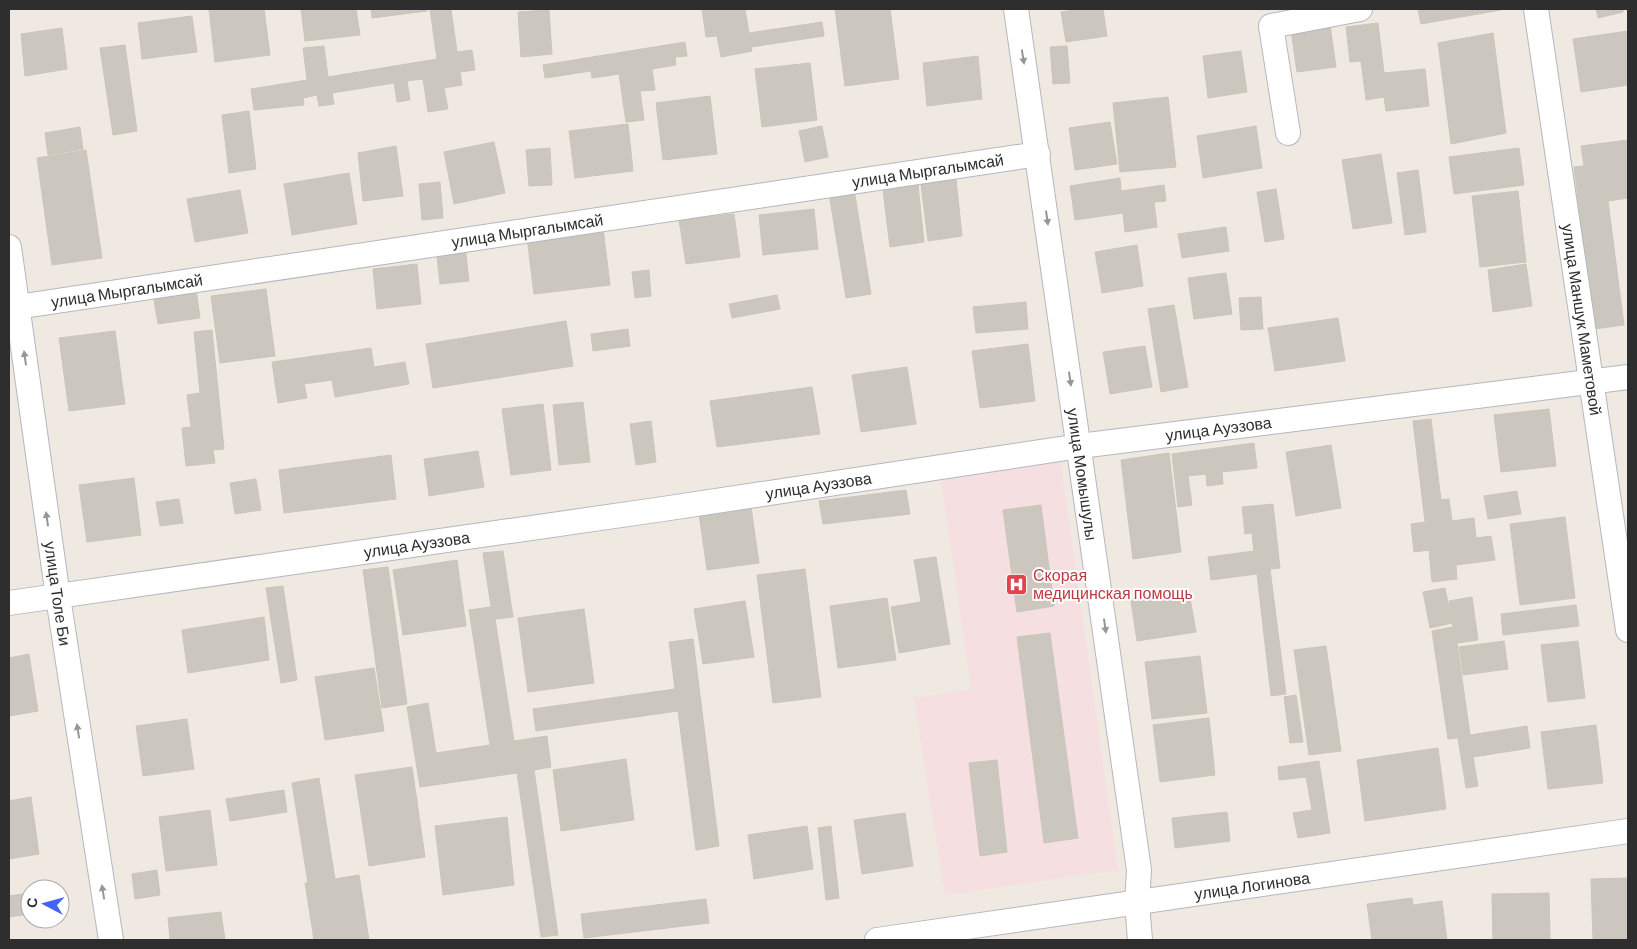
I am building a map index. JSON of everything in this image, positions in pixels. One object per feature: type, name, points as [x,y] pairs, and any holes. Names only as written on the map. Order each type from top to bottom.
[{"type":"street","name":"улица Момышулы","points":[[1016,9],[1080,446],[1139,870],[1137,903],[1140,940]]},
{"type":"street","points":[[1288,133],[1271,26],[1360,9]]},
{"type":"street","name":"улица Маншук Маметовой","points":[[1536,9],[1628,630]]},
{"type":"street","name":"улица Мыргалымсай","points":[[18,307],[1038,154]]},
{"type":"street","name":"улица Толе Би","points":[[9,247],[58,597],[111,940]]},
{"type":"street","name":"улица Ауэзова","points":[[9,603],[653,511],[1080,446],[1628,377]]},
{"type":"street","name":"улица Логинова","points":[[877,940],[1628,831]]},
{"type":"shaded area","name":"Скорая медицинская помощь","points":[[1060,459],[1118,870],[945,895],[914,698],[971,689],[941,480]]},
{"type":"building","points":[[209,9],[264,9],[270,55],[215,62]]},
{"type":"building","points":[[301,9],[356,9],[360,35],[305,41]]},
{"type":"building","points":[[371,9],[427,9],[427,11],[372,18]]},
{"type":"building","points":[[430,9],[451,9],[457,52],[472,50],[475,70],[460,72],[462,85],[444,88],[448,109],[428,112],[423,79],[407,81],[410,100],[397,102],[394,83],[332,93],[334,104],[319,106],[317,95],[303,98],[304,105],[254,110],[251,89],[307,80],[303,48],[324,46],[328,77],[437,59]]},
{"type":"building","points":[[702,9],[745,9],[749,33],[822,22],[824,36],[751,47],[752,51],[721,57],[717,36],[706,37]]},
{"type":"building","points":[[835,9],[890,9],[899,79],[845,86]]},
{"type":"building","points":[[1081,9],[1103,9],[1107,36],[1066,42],[1061,12]]},
{"type":"building","points":[[1418,9],[1501,9],[1501,10],[1421,24]]},
{"type":"building","points":[[1596,9],[1623,9],[1623,12],[1598,18]]},
{"type":"building","points":[[549,10],[552,54],[521,57],[518,12]]},
{"type":"building","points":[[192,16],[197,52],[142,59],[138,23]]},
{"type":"building","points":[[1378,23],[1384,73],[1425,69],[1429,106],[1386,111],[1384,97],[1366,100],[1361,61],[1350,62],[1346,27]]},
{"type":"building","points":[[1330,25],[1336,67],[1297,72],[1291,30]]},
{"type":"building","points":[[62,28],[67,69],[25,76],[21,34]]},
{"type":"building","points":[[1628,31],[1628,85],[1581,92],[1573,39]]},
{"type":"building","points":[[1493,33],[1506,133],[1451,144],[1438,43]]},
{"type":"building","points":[[685,42],[687,56],[675,57],[676,65],[652,69],[655,90],[640,91],[644,120],[626,122],[619,74],[592,78],[591,71],[545,78],[543,65]]},
{"type":"building","points":[[125,45],[137,131],[113,135],[100,48]]},
{"type":"building","points":[[1067,46],[1070,83],[1053,84],[1050,47]]},
{"type":"building","points":[[1241,51],[1247,92],[1208,98],[1203,56]]},
{"type":"building","points":[[978,56],[982,99],[927,106],[923,63]]},
{"type":"building","points":[[810,63],[817,120],[762,127],[755,69]]},
{"type":"building","points":[[710,96],[717,154],[663,160],[656,103]]},
{"type":"building","points":[[1168,97],[1176,167],[1120,172],[1113,103]]},
{"type":"building","points":[[249,111],[256,169],[229,173],[222,115]]},
{"type":"building","points":[[1110,122],[1117,164],[1075,170],[1069,128]]},
{"type":"building","points":[[628,124],[633,171],[575,178],[569,131]]},
{"type":"building","points":[[822,126],[828,157],[805,162],[799,131]]},
{"type":"building","points":[[1256,126],[1262,168],[1203,178],[1197,136]]},
{"type":"building","points":[[80,127],[83,149],[48,155],[45,133]]},
{"type":"building","points":[[1628,140],[1628,198],[1608,201],[1624,325],[1594,329],[1574,167],[1584,166],[1581,146]]},
{"type":"building","points":[[494,142],[505,193],[454,204],[444,152]]},
{"type":"building","points":[[396,146],[403,196],[363,201],[358,153]]},
{"type":"building","points":[[550,148],[552,185],[529,186],[526,150]]},
{"type":"building","points":[[1519,148],[1524,185],[1454,194],[1449,157]]},
{"type":"building","points":[[86,150],[102,258],[52,265],[37,158]]},
{"type":"building","points":[[1381,154],[1392,223],[1353,229],[1342,160]]},
{"type":"building","points":[[1418,170],[1426,232],[1405,235],[1397,173]]},
{"type":"building","points":[[349,173],[357,224],[292,235],[284,184]]},
{"type":"building","points":[[1120,178],[1121,191],[1164,185],[1166,201],[1154,202],[1157,227],[1125,232],[1123,213],[1075,220],[1070,186]]},
{"type":"building","points":[[956,179],[962,236],[928,241],[921,184]]},
{"type":"building","points":[[440,182],[443,218],[422,220],[419,184]]},
{"type":"building","points":[[853,183],[871,294],[846,298],[828,187]]},
{"type":"building","points":[[918,185],[924,242],[890,247],[883,190]]},
{"type":"building","points":[[1276,189],[1284,239],[1265,242],[1257,192]]},
{"type":"building","points":[[240,190],[248,233],[195,242],[187,199]]},
{"type":"building","points":[[1518,191],[1526,262],[1480,267],[1472,196]]},
{"type":"building","points":[[814,209],[818,249],[763,255],[759,215]]},
{"type":"building","points":[[734,214],[740,257],[686,264],[679,220]]},
{"type":"building","points":[[1226,227],[1229,251],[1182,258],[1178,234]]},
{"type":"building","points":[[603,228],[610,285],[534,294],[527,237]]},
{"type":"building","points":[[465,245],[469,281],[440,284],[436,248]]},
{"type":"building","points":[[1137,245],[1143,286],[1102,293],[1095,252]]},
{"type":"building","points":[[417,264],[421,304],[377,309],[373,269]]},
{"type":"building","points":[[1526,264],[1532,306],[1493,312],[1488,270]]},
{"type":"building","points":[[649,270],[651,296],[635,298],[632,272]]},
{"type":"building","points":[[1226,273],[1232,314],[1194,319],[1188,278]]},
{"type":"building","points":[[195,281],[200,318],[158,324],[152,288]]},
{"type":"building","points":[[266,289],[275,356],[220,363],[211,296]]},
{"type":"building","points":[[777,295],[780,309],[732,318],[729,304]]},
{"type":"building","points":[[1261,297],[1263,329],[1241,330],[1239,298]]},
{"type":"building","points":[[1026,302],[1028,329],[976,333],[973,307]]},
{"type":"building","points":[[1174,305],[1188,387],[1161,392],[1148,309]]},
{"type":"building","points":[[1338,318],[1345,361],[1275,371],[1268,328]]},
{"type":"building","points":[[566,321],[573,366],[433,388],[426,344]]},
{"type":"building","points":[[628,329],[630,346],[593,351],[591,334]]},
{"type":"building","points":[[212,330],[224,449],[213,450],[215,463],[186,466],[182,428],[191,427],[187,395],[200,393],[194,332]]},
{"type":"building","points":[[115,331],[125,404],[69,411],[59,338]]},
{"type":"building","points":[[1028,344],[1035,401],[980,408],[972,351]]},
{"type":"building","points":[[1145,346],[1152,387],[1110,394],[1103,352]]},
{"type":"building","points":[[371,348],[374,367],[405,362],[409,384],[335,397],[332,380],[304,384],[307,398],[278,403],[272,362]]},
{"type":"building","points":[[907,367],[916,424],[861,432],[852,375]]},
{"type":"building","points":[[812,387],[820,434],[717,447],[710,401]]},
{"type":"building","points":[[583,402],[590,462],[559,465],[553,405]]},
{"type":"building","points":[[543,404],[551,470],[511,475],[502,409]]},
{"type":"building","points":[[1549,409],[1556,466],[1501,472],[1494,415]]},
{"type":"building","points":[[1431,419],[1441,500],[1449,499],[1452,521],[1474,518],[1476,538],[1491,536],[1495,560],[1456,565],[1457,579],[1432,582],[1429,550],[1414,552],[1411,524],[1425,522],[1413,421]]},
{"type":"building","points":[[651,421],[656,462],[636,465],[630,424]]},
{"type":"building","points":[[1254,443],[1257,468],[1222,472],[1223,484],[1207,486],[1206,474],[1188,476],[1192,505],[1178,507],[1172,454]]},
{"type":"building","points":[[1331,445],[1341,508],[1296,516],[1286,452]]},
{"type":"building","points":[[478,451],[484,487],[429,496],[424,459]]},
{"type":"building","points":[[1169,453],[1181,552],[1133,559],[1121,460]]},
{"type":"building","points":[[391,455],[396,499],[284,513],[279,470]]},
{"type":"building","points":[[134,478],[141,535],[87,542],[79,485]]},
{"type":"building","points":[[256,479],[261,510],[235,514],[230,483]]},
{"type":"building","points":[[906,490],[910,514],[823,524],[819,501]]},
{"type":"building","points":[[1517,491],[1521,514],[1488,519],[1484,496]]},
{"type":"building","points":[[179,499],[183,523],[160,526],[156,502]]},
{"type":"building","points":[[1273,504],[1280,568],[1270,569],[1286,694],[1271,696],[1257,574],[1211,580],[1208,557],[1254,551],[1252,533],[1245,534],[1242,507]]},
{"type":"building","points":[[1041,505],[1054,606],[1017,612],[1003,510]]},
{"type":"building","points":[[751,507],[759,563],[707,570],[699,514]]},
{"type":"building","points":[[1565,517],[1575,598],[1520,605],[1510,524]]},
{"type":"building","points":[[503,551],[513,617],[495,619],[514,741],[547,736],[551,767],[534,770],[558,935],[541,937],[517,773],[420,787],[407,707],[428,703],[436,753],[490,745],[469,610],[491,607],[483,553]]},
{"type":"building","points":[[936,557],[950,644],[899,653],[891,607],[921,602],[914,560]]},
{"type":"building","points":[[457,560],[466,626],[403,635],[393,570]]},
{"type":"building","points":[[388,567],[407,704],[382,708],[363,570]]},
{"type":"building","points":[[805,569],[821,697],[773,703],[757,575]]},
{"type":"building","points":[[283,586],[297,680],[281,683],[266,588]]},
{"type":"building","points":[[1445,588],[1452,623],[1430,628],[1423,592]]},
{"type":"building","points":[[1189,592],[1196,632],[1137,641],[1131,601]]},
{"type":"building","points":[[1472,597],[1478,640],[1457,643],[1470,735],[1527,726],[1530,748],[1473,757],[1478,786],[1466,788],[1458,738],[1448,739],[1432,631],[1453,627],[1449,601]]},
{"type":"building","points":[[887,598],[896,660],[838,668],[830,606]]},
{"type":"building","points":[[745,601],[754,657],[703,664],[694,609]]},
{"type":"building","points":[[1576,605],[1579,626],[1503,635],[1501,614]]},
{"type":"building","points":[[584,609],[594,683],[528,692],[518,618]]},
{"type":"building","points":[[264,617],[269,660],[188,673],[182,630]]},
{"type":"building","points":[[1050,633],[1078,838],[1044,843],[1017,637]]},
{"type":"building","points":[[693,639],[719,846],[696,850],[678,711],[536,731],[533,709],[675,689],[669,642]]},
{"type":"building","points":[[1504,641],[1508,669],[1463,675],[1459,647]]},
{"type":"building","points":[[1578,641],[1585,698],[1548,702],[1541,645]]},
{"type":"building","points":[[1326,646],[1341,751],[1309,755],[1294,650]]},
{"type":"building","points":[[29,654],[38,711],[9,716],[9,658]]},
{"type":"building","points":[[1200,656],[1207,713],[1152,719],[1145,662]]},
{"type":"building","points":[[374,668],[384,731],[325,740],[315,677]]},
{"type":"building","points":[[1296,695],[1303,742],[1290,743],[1284,697]]},
{"type":"building","points":[[1209,718],[1215,775],[1160,782],[1153,725]]},
{"type":"building","points":[[187,719],[194,769],[143,776],[136,726]]},
{"type":"building","points":[[1596,725],[1603,783],[1548,789],[1541,732]]},
{"type":"building","points":[[1438,748],[1446,809],[1365,821],[1357,760]]},
{"type":"building","points":[[626,759],[634,820],[561,831],[553,770]]},
{"type":"building","points":[[997,760],[1007,852],[980,856],[969,763]]},
{"type":"building","points":[[1319,761],[1330,833],[1298,838],[1293,813],[1312,810],[1306,777],[1279,780],[1278,767]]},
{"type":"building","points":[[412,767],[425,857],[369,866],[355,775]]},
{"type":"building","points":[[319,778],[335,879],[359,875],[369,940],[314,940],[305,883],[308,883],[292,783]]},
{"type":"building","points":[[284,790],[287,812],[230,821],[226,799]]},
{"type":"building","points":[[31,797],[39,854],[9,859],[9,801]]},
{"type":"building","points":[[210,810],[217,865],[166,871],[159,817]]},
{"type":"building","points":[[1227,812],[1230,841],[1175,848],[1172,818]]},
{"type":"building","points":[[905,813],[913,866],[862,874],[854,820]]},
{"type":"building","points":[[507,817],[514,885],[443,895],[435,826]]},
{"type":"building","points":[[807,826],[813,869],[754,879],[748,835]]},
{"type":"building","points":[[831,826],[839,898],[826,900],[818,828]]},
{"type":"building","points":[[157,870],[160,895],[135,899],[132,874]]},
{"type":"building","points":[[1628,878],[1628,940],[1593,940],[1591,879]]},
{"type":"building","points":[[1549,893],[1550,940],[1493,940],[1492,894]]},
{"type":"building","points":[[20,894],[20,915],[9,917],[9,896]]},
{"type":"building","points":[[1412,898],[1413,905],[1442,901],[1447,940],[1372,940],[1367,904]]},
{"type":"building","points":[[706,899],[709,923],[584,938],[581,914]]},
{"type":"building","points":[[221,912],[225,940],[170,940],[168,918]]},
{"type":"place","name":"Скорая медицинская помощь","points":[[1017,584]]}]
